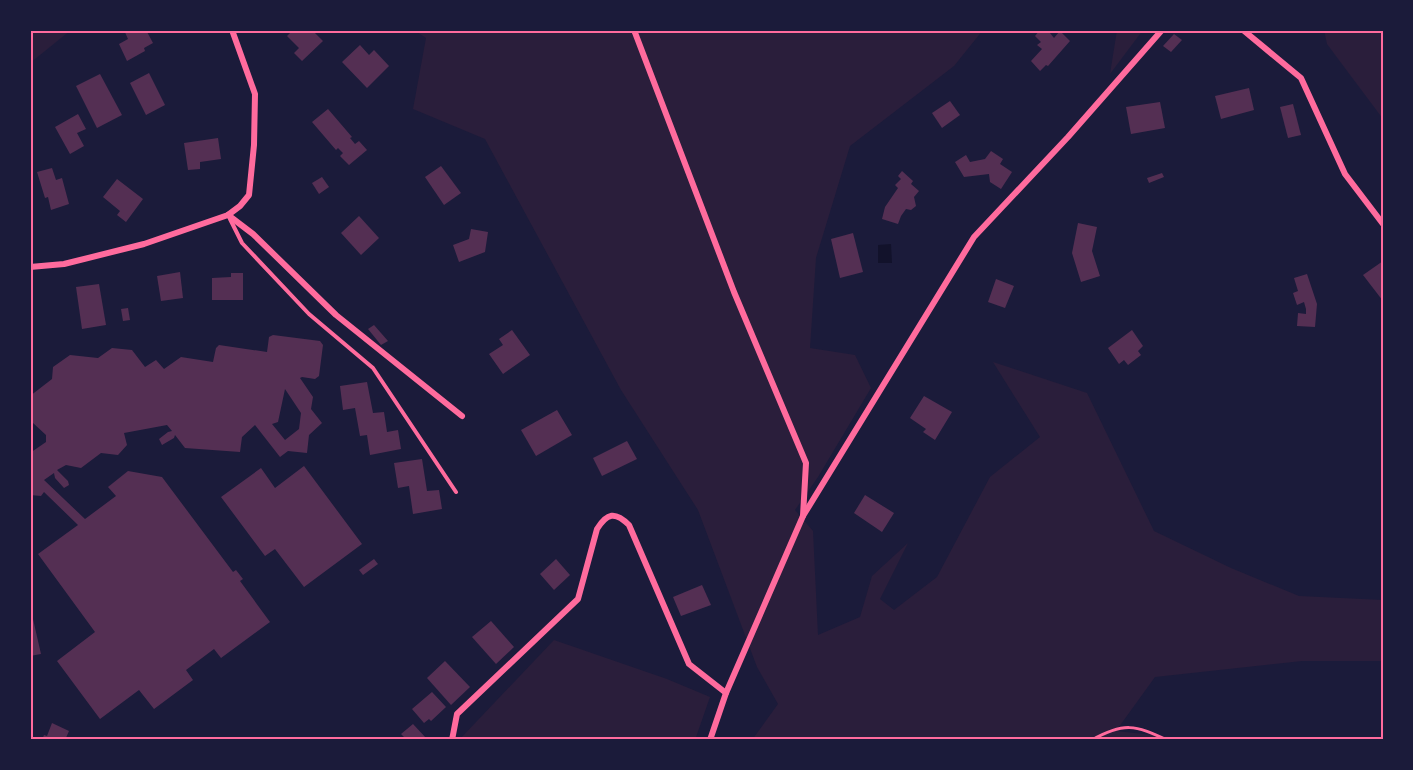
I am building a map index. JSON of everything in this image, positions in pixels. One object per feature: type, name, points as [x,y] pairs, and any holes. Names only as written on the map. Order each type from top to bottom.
[{"type":"street","points":[[30,267],[64,264],[144,244],[228,215],[240,206],[249,195],[254,145],[255,94],[232,30]]},
{"type":"street","points":[[634,30],[734,292],[806,463],[803,516]]},
{"type":"street","points":[[710,740],[726,693],[803,516],[974,237],[1068,137],[1162,30]]},
{"type":"street","points":[[1243,30],[1301,78],[1346,174],[1383,224]]},
{"type":"street","points":[[228,215],[253,234],[336,315],[462,416]]},
{"type":"street","points":[[452,740],[457,714],[578,599],[597,529],[603,519],[614,515],[622,517],[629,525],[689,664],[726,693]]},
{"type":"lane","points":[[228,215],[242,243],[302,306],[373,368],[456,492]]},
{"type":"path","points":[[1092,740],[1122,727],[1143,729],[1167,740]]},
{"type":"shaded area","points":[[30,30],[71,30],[30,63]]},
{"type":"shaded area","points":[[414,30],[580,30],[581,32],[586,30],[983,30],[954,66],[850,146],[816,258],[810,348],[855,355],[871,388],[818,477],[795,510],[813,531],[818,635],[860,617],[872,576],[908,543],[880,599],[894,610],[937,577],[990,477],[1040,437],[993,362],[1087,393],[1154,531],[1231,568],[1299,596],[1383,600],[1383,661],[1302,661],[1155,677],[1116,731],[1200,740],[752,740],[778,704],[757,667],[698,510],[621,390],[485,139],[413,109],[426,38]]},
{"type":"shaded area","points":[[1117,30],[1143,30],[1110,74]]},
{"type":"shaded area","points":[[1324,30],[1383,30],[1383,119],[1327,44]]},
{"type":"shaded area","points":[[891,244],[892,263],[878,263],[878,245]]},
{"type":"shaded area","points":[[554,640],[667,679],[710,697],[695,740],[459,740]]},
{"type":"building","points":[[124,30],[146,30],[153,43],[144,48],[145,51],[127,61],[119,44],[128,39]]},
{"type":"building","points":[[293,30],[312,30],[323,41],[302,61],[294,53],[299,48],[287,36]]},
{"type":"building","points":[[1040,30],[1052,30],[1050,33],[1054,38],[1060,31],[1070,41],[1048,66],[1046,65],[1040,71],[1031,61],[1042,49],[1037,45],[1041,42],[1035,36]]},
{"type":"building","points":[[1174,34],[1182,40],[1171,52],[1163,46]]},
{"type":"building","points":[[360,45],[369,55],[374,50],[389,66],[367,88],[342,62]]},
{"type":"building","points":[[149,73],[165,105],[146,115],[130,83]]},
{"type":"building","points":[[100,74],[122,115],[97,128],[76,86]]},
{"type":"building","points":[[1249,88],[1254,110],[1221,119],[1215,96]]},
{"type":"building","points":[[950,101],[960,115],[942,128],[932,113]]},
{"type":"building","points":[[1160,102],[1165,128],[1131,134],[1126,107]]},
{"type":"building","points":[[1293,104],[1301,135],[1288,138],[1280,107]]},
{"type":"building","points":[[328,109],[352,137],[350,138],[355,144],[359,141],[367,150],[349,165],[340,156],[343,153],[338,148],[336,150],[312,122]]},
{"type":"building","points":[[78,114],[86,129],[77,133],[84,146],[70,154],[55,127]]},
{"type":"building","points":[[218,138],[221,159],[200,162],[200,169],[188,170],[184,143]]},
{"type":"building","points":[[991,151],[1003,159],[1000,164],[1012,172],[1001,189],[990,182],[989,174],[964,177],[955,162],[966,155],[970,162],[985,159]]},
{"type":"building","points":[[441,166],[461,193],[444,205],[425,177]]},
{"type":"building","points":[[52,168],[56,180],[62,178],[69,204],[51,210],[37,172]]},
{"type":"building","points":[[902,171],[913,181],[911,184],[919,191],[914,197],[916,206],[911,210],[906,209],[898,224],[882,219],[885,207],[898,188],[895,185],[901,179],[898,176]]},
{"type":"building","points":[[1162,173],[1164,177],[1149,183],[1147,178]]},
{"type":"building","points":[[322,177],[329,187],[319,194],[312,183]]},
{"type":"building","points":[[117,179],[143,199],[126,222],[117,215],[120,211],[103,197]]},
{"type":"building","points":[[359,216],[379,238],[361,255],[341,233]]},
{"type":"building","points":[[1078,223],[1097,227],[1092,251],[1100,276],[1081,282],[1072,253]]},
{"type":"building","points":[[471,229],[488,232],[485,252],[459,262],[453,245],[469,239]]},
{"type":"building","points":[[853,233],[863,272],[840,278],[831,239]]},
{"type":"building","points":[[1383,261],[1383,301],[1363,275]]},
{"type":"building","points":[[180,272],[183,298],[161,301],[157,276]]},
{"type":"building","points":[[231,273],[243,273],[243,300],[212,300],[212,278],[231,277]]},
{"type":"building","points":[[1307,274],[1317,304],[1315,327],[1297,326],[1298,313],[1306,314],[1306,309],[1304,302],[1297,305],[1293,293],[1298,291],[1294,278]]},
{"type":"building","points":[[996,279],[1014,286],[1005,308],[988,302]]},
{"type":"building","points":[[99,284],[106,325],[82,329],[76,287]]},
{"type":"building","points":[[128,308],[130,320],[123,321],[121,309]]},
{"type":"building","points":[[374,325],[388,341],[381,345],[368,329]]},
{"type":"building","points":[[512,330],[530,355],[503,374],[489,354],[503,345],[499,339]]},
{"type":"building","points":[[1132,330],[1143,346],[1138,351],[1141,355],[1128,365],[1124,360],[1119,364],[1108,348]]},
{"type":"building","points":[[273,335],[320,341],[323,345],[319,376],[315,379],[300,378],[313,397],[311,409],[322,423],[309,435],[307,453],[288,451],[280,457],[255,425],[242,437],[240,452],[185,448],[175,435],[162,445],[159,439],[172,431],[167,425],[124,433],[127,445],[118,455],[101,453],[81,468],[66,465],[57,470],[68,481],[69,485],[64,488],[55,478],[54,473],[44,480],[85,519],[116,496],[108,487],[128,471],[162,477],[233,572],[236,570],[243,579],[240,581],[270,622],[221,658],[214,649],[186,670],[193,680],[154,709],[139,690],[100,719],[57,661],[95,632],[38,554],[78,525],[44,492],[41,496],[30,495],[30,453],[46,442],[46,435],[30,422],[30,396],[52,379],[53,367],[70,355],[98,358],[112,348],[132,350],[145,367],[156,360],[164,369],[181,357],[213,362],[216,348],[219,345],[267,352],[269,337]],"holes":[[[285,389],[301,413],[299,429],[285,440],[272,424],[278,422]]]},
{"type":"building","points":[[367,382],[373,413],[384,412],[387,432],[398,430],[401,449],[370,455],[367,435],[360,436],[355,408],[343,410],[340,386]]},
{"type":"building","points":[[924,396],[952,412],[935,440],[923,432],[926,429],[910,418]]},
{"type":"building","points":[[557,410],[572,435],[536,456],[521,430]]},
{"type":"building","points":[[627,441],[637,459],[602,476],[593,458]]},
{"type":"building","points":[[422,459],[427,491],[439,490],[442,509],[413,514],[409,486],[398,488],[394,463]]},
{"type":"building","points":[[304,466],[362,544],[304,587],[275,549],[265,556],[221,497],[261,468],[275,488]]},
{"type":"building","points":[[865,495],[894,513],[882,532],[854,513]]},
{"type":"building","points":[[374,559],[378,564],[363,575],[359,570]]},
{"type":"building","points":[[556,559],[570,575],[554,590],[540,574]]},
{"type":"building","points":[[702,585],[711,605],[681,616],[673,597]]},
{"type":"building","points":[[30,606],[41,654],[30,656]]},
{"type":"building","points":[[491,621],[514,647],[496,664],[472,637]]},
{"type":"building","points":[[445,661],[470,687],[451,705],[427,678]]},
{"type":"building","points":[[432,692],[446,707],[431,721],[429,719],[424,723],[412,709]]},
{"type":"building","points":[[52,723],[69,731],[65,740],[42,740],[44,735],[47,736]]},
{"type":"building","points":[[413,724],[426,738],[424,740],[400,740],[404,737],[401,734]]}]
